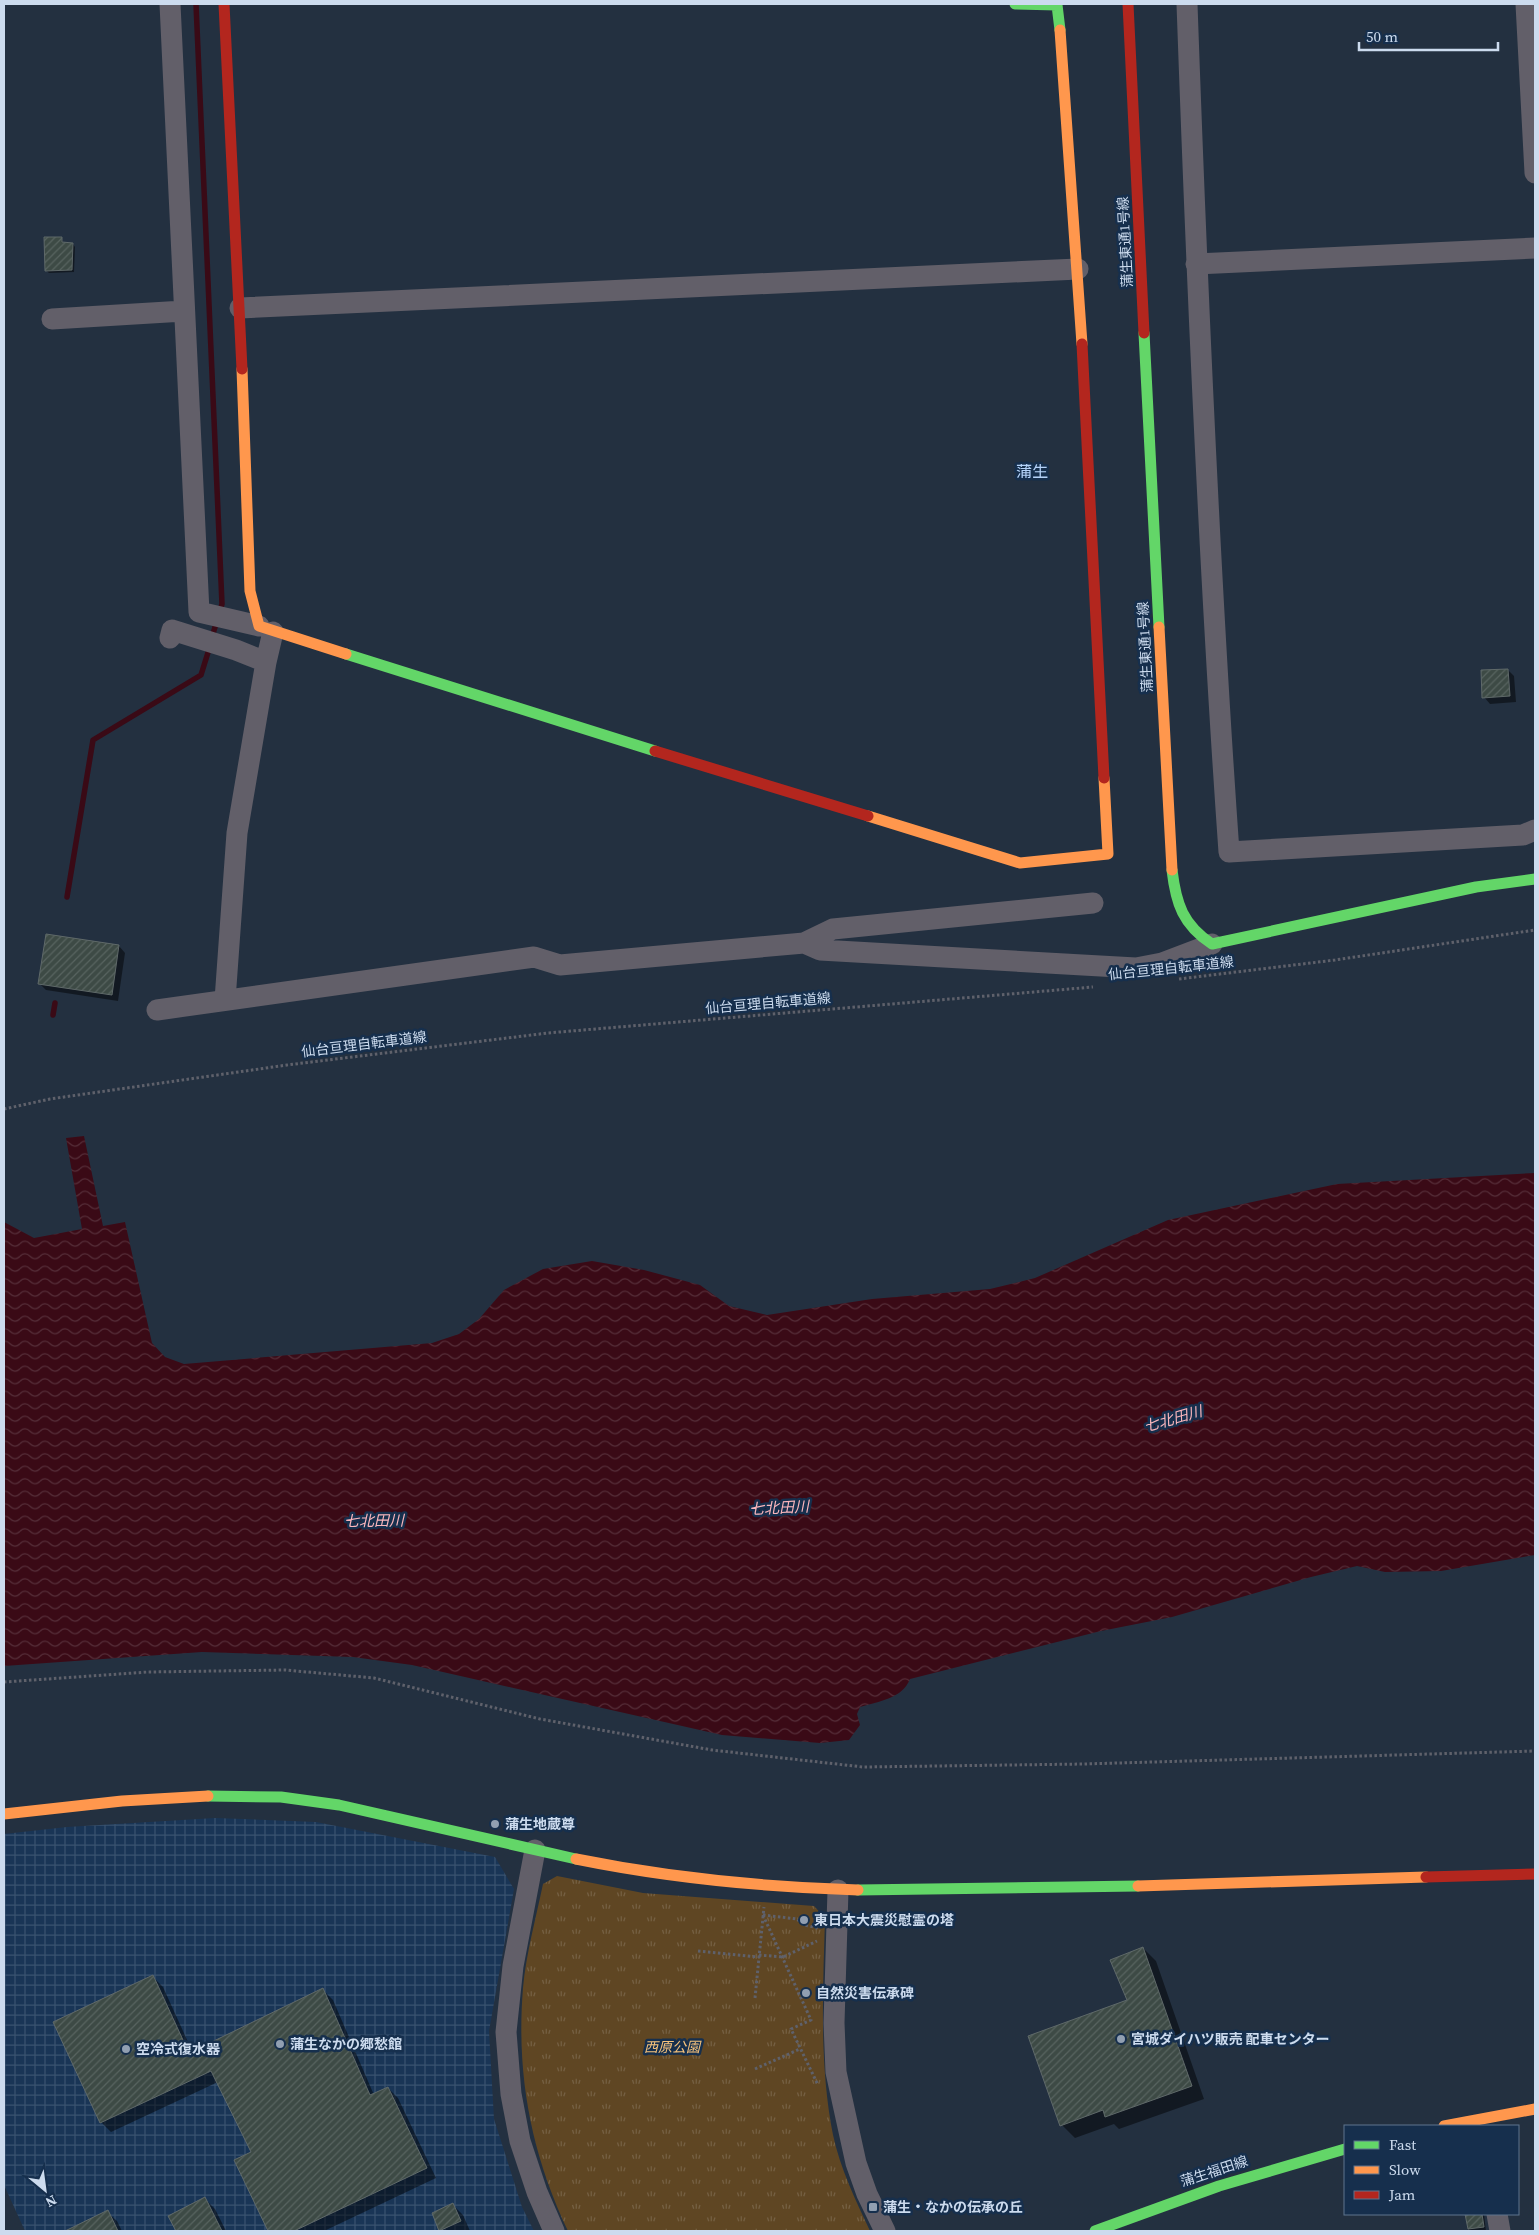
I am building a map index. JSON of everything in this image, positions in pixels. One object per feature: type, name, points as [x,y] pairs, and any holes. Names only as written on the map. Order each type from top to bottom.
[{"type":"street","points":[[170,4],[199,612],[263,639],[1020,863],[1108,854],[1078,269],[1063,55],[1057,5],[1015,4]]},
{"type":"street","points":[[224,4],[240,308],[250,591],[263,639],[237,833],[225,1000]]},
{"type":"street","name":"蒲生東通1号線","points":[[1128,4],[1170,850],[1176,896],[1181,912],[1188,925],[1198,937],[1212,944]]},
{"type":"street","points":[[1187,4],[1196,264],[1215,661],[1229,852],[1460,840],[1523,835],[1535,830]]},
{"type":"street","points":[[1526,4],[1535,173]]},
{"type":"street","points":[[1196,264],[1535,248]]},
{"type":"street","points":[[240,308],[1078,269]]},
{"type":"street","points":[[52,319],[184,311]]},
{"type":"street","points":[[179,637],[236,650],[263,639]]},
{"type":"street","points":[[804,943],[820,950],[1136,968],[1162,963],[1212,944],[1476,887],[1535,879]]},
{"type":"street","points":[[157,1010],[534,957],[560,965],[804,943],[833,929],[1093,903]]},
{"type":"street","points":[[4,1814],[175,1796],[248,1796],[317,1801],[373,1811],[535,1850],[644,1871],[726,1883],[838,1890],[894,1891],[1278,1883],[1535,1874]]},
{"type":"street","points":[[535,1850],[512,1966],[506,2032],[511,2094],[522,2148],[537,2192],[554,2231]]},
{"type":"street","points":[[838,1890],[834,2023],[836,2072],[856,2163],[867,2194],[885,2231]]},
{"type":"street","points":[[1454,2125],[1482,2122],[1535,2109]]},
{"type":"street","name":"蒲生福田線","points":[[1095,2231],[1172,2201],[1274,2167],[1344,2149]]},
{"type":"street","points":[[1497,2215],[1500,2231]]},
{"type":"path","name":"仙台亘理自転車道線","points":[[1178,979],[1335,960],[1535,930]]},
{"type":"path","name":"仙台亘理自転車道線","points":[[4,1109],[50,1099],[287,1064],[548,1033],[1100,986]]},
{"type":"path","points":[[4,1682],[148,1672],[285,1670],[374,1678],[540,1719],[712,1750],[863,1766],[1084,1764],[1535,1751]]},
{"type":"path","points":[[755,1998],[764,1907]]},
{"type":"path","points":[[698,1951],[783,1958],[818,1941],[818,1927],[804,1925],[797,1919],[763,1915]]},
{"type":"path","points":[[763,1915],[811,2020],[791,2029],[819,2088]]},
{"type":"path","points":[[755,2070],[800,2049]]},
{"type":"shaded area","points":[[215,1818],[316,1822],[495,1857],[514,1889],[489,2031],[494,2119],[522,2207],[534,2231],[25,2231],[4,2185],[4,1834],[67,1827]]},
{"type":"green space","name":"西原公園","points":[[557,1876],[643,1893],[814,1906],[825,1918],[823,2027],[829,2108],[833,2135],[840,2160],[870,2231],[568,2231],[544,2172],[529,2113],[524,2083],[521,2020],[524,1975],[543,1884]]},
{"type":"water","name":"七北田川","points":[[84,1136],[103,1226],[125,1222],[152,1343],[165,1357],[184,1364],[432,1343],[459,1334],[479,1319],[504,1290],[543,1269],[592,1261],[644,1270],[700,1285],[729,1306],[767,1315],[872,1299],[990,1289],[1035,1278],[1168,1220],[1337,1184],[1535,1173],[1535,1555],[1441,1571],[1385,1572],[1357,1566],[1311,1577],[1172,1617],[1101,1631],[910,1679],[906,1686],[896,1695],[860,1707],[857,1714],[860,1725],[849,1740],[820,1743],[722,1735],[412,1665],[353,1657],[202,1652],[4,1666],[4,1222],[34,1238],[82,1229],[66,1138]]},
{"type":"building","points":[[44,237],[62,237],[62,242],[73,243],[72,270],[45,271]]},
{"type":"building","points":[[1508,669],[1510,696],[1482,698],[1481,670]]},
{"type":"building","points":[[46,934],[119,945],[112,995],[38,984]]},
{"type":"building","points":[[1143,1947],[1192,2086],[1105,2117],[1103,2110],[1060,2126],[1028,2036],[1127,2000],[1110,1960]]},
{"type":"building","points":[[153,1975],[189,2053],[323,1988],[370,2095],[388,2087],[427,2168],[294,2231],[268,2231],[234,2160],[251,2152],[211,2071],[100,2123],[53,2022]]},
{"type":"building","points":[[205,2197],[222,2231],[176,2231],[168,2216]]},
{"type":"building","points":[[453,2203],[461,2221],[439,2231],[432,2213]]},
{"type":"building","points":[[108,2210],[118,2231],[65,2231]]},
{"type":"building","points":[[1465,2215],[1482,2215],[1484,2227],[1468,2229]]},
{"type":"waterway","points":[[196,4],[222,604],[212,637]]},
{"type":"waterway","points":[[67,897],[93,740],[201,675],[210,646]]},
{"type":"waterway","points":[[53,1015],[55,1003]]},
{"type":"traffic: fast","points":[[1015,4],[1057,5],[1060,30]]},
{"type":"traffic: fast","points":[[1144,333],[1159,627]]},
{"type":"traffic: fast","points":[[346,654],[655,751]]},
{"type":"traffic: fast","points":[[1172,870],[1176,893],[1183,913],[1194,929],[1212,944],[1476,887],[1535,879]]},
{"type":"traffic: fast","points":[[208,1796],[281,1797],[339,1805],[576,1859]]},
{"type":"traffic: fast","points":[[858,1890],[1138,1886]]},
{"type":"traffic: fast","points":[[1095,2231],[1219,2186],[1344,2149]]},
{"type":"traffic: slow","points":[[1060,30],[1082,344]]},
{"type":"traffic: slow","points":[[242,369],[250,591],[259,626],[346,654]]},
{"type":"traffic: slow","points":[[1159,627],[1172,870]]},
{"type":"traffic: slow","points":[[868,816],[1020,863],[1108,854],[1104,778]]},
{"type":"traffic: slow","points":[[4,1814],[122,1801],[208,1796]]},
{"type":"traffic: slow","points":[[576,1859],[611,1866],[717,1880],[787,1887],[858,1890]]},
{"type":"traffic: slow","points":[[1138,1886],[1426,1877]]},
{"type":"traffic: slow","points":[[1449,2125],[1535,2109]]},
{"type":"traffic: jam","points":[[224,4],[242,369]]},
{"type":"traffic: jam","points":[[1128,4],[1144,333]]},
{"type":"traffic: jam","points":[[1082,344],[1104,778]]},
{"type":"traffic: jam","points":[[655,751],[868,816]]},
{"type":"traffic: jam","points":[[1426,1877],[1535,1874]]},
{"type":"place","name":"蒲生地蔵尊","points":[[495,1824]]},
{"type":"place","name":"東日本大震災慰霊の塔","points":[[804,1920]]},
{"type":"place","name":"自然災害伝承碑","points":[[806,1993]]},
{"type":"place","name":"宮城ダイハツ販売 配車センター","points":[[1121,2039]]},
{"type":"place","name":"蒲生なかの郷愁館","points":[[280,2044]]},
{"type":"place","name":"空冷式復水器","points":[[126,2049]]},
{"type":"place","name":"蒲生・なかの伝承の丘","points":[[873,2207]]},
{"type":"district","name":"蒲生","points":[[1032,471]]}]
